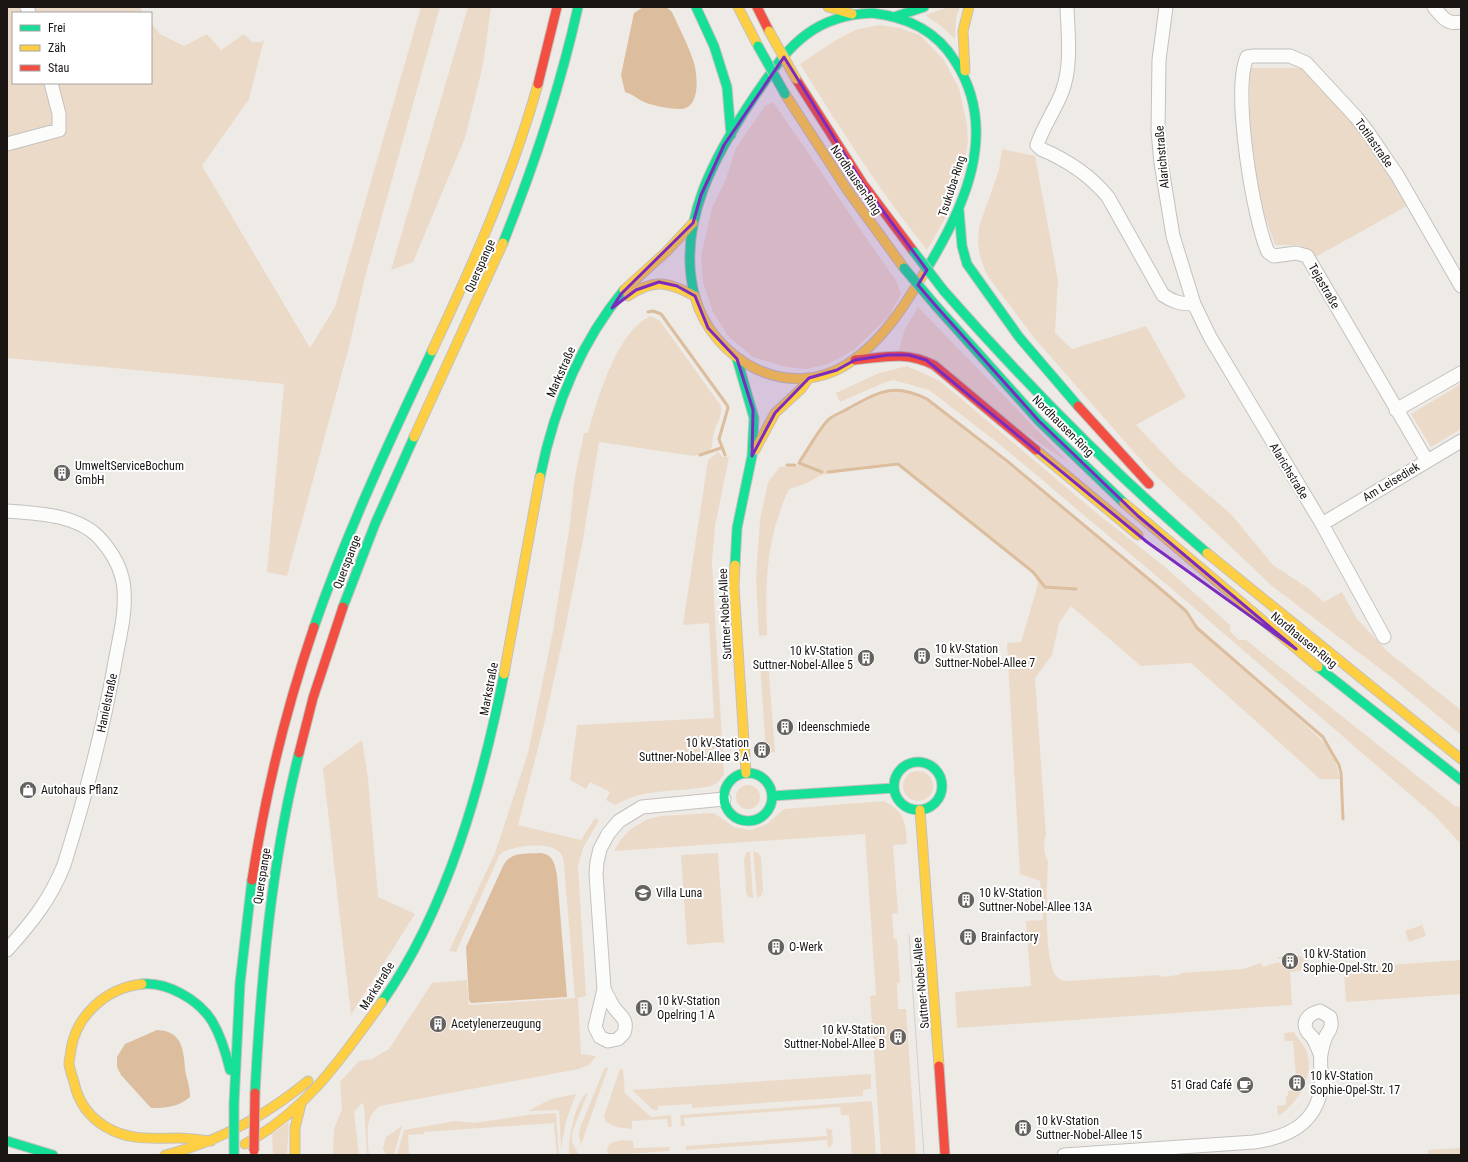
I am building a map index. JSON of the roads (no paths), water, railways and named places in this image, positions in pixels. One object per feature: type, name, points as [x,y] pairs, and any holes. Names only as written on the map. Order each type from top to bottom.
[{"type":"main road","name":"Querspange","points":[[234,1155],[234,1104],[240,983],[252,886],[270,786],[295,689],[321,607],[348,536],[382,457],[473,261],[510,172],[535,96],[557,7]]},
{"type":"main road","name":"Querspange","points":[[255,1153],[255,1093],[260,987],[270,904],[286,808],[314,696],[347,593],[372,532],[400,466],[490,273],[520,201],[555,98],[578,7]]},
{"type":"main road","points":[[696,7],[714,46],[727,87],[731,135]]},
{"type":"main road","name":"Nordhausen-Ring","points":[[738,7],[785,94],[848,191],[904,268],[1039,421],[1138,516],[1296,649],[1461,780]]},
{"type":"main road","name":"Nordhausen-Ring","points":[[757,7],[769,32],[796,79],[863,184],[944,291],[1030,388],[1112,468],[1162,514],[1276,611],[1461,759]]},
{"type":"main road","points":[[828,7],[852,14]]},
{"type":"main road","points":[[897,16],[924,7]]},
{"type":"main road","points":[[965,74],[963,31],[970,7]]},
{"type":"main road","name":"Tsukuba-Ring","points":[[872,13],[897,16],[928,31],[942,42],[954,56],[965,74],[975,108],[977,127],[976,150],[972,171],[959,210],[935,257],[890,327],[855,360],[838,370],[809,378],[789,378],[768,375],[737,359],[723,347],[708,328],[700,312],[691,281],[690,263],[693,223],[701,195],[712,169],[759,90],[797,41],[816,28],[835,19],[852,14],[872,13]]},
{"type":"main road","points":[[959,210],[962,246],[967,264],[997,308],[1019,337],[1097,429],[1157,491]]},
{"type":"main road","name":"Markstraße","points":[[225,1155],[254,1140],[301,1104],[322,1084],[376,1012],[401,972],[436,902],[468,822],[493,729],[547,443],[562,396],[571,374],[590,339],[621,294],[666,253],[693,223]]},
{"type":"main road","name":"Markstraße","points":[[612,308],[636,290],[659,282],[677,286],[695,296]]},
{"type":"main road","points":[[855,360],[902,354],[922,358],[934,365],[1147,542]]},
{"type":"main road","name":"Suttner-Nobel-Allee","points":[[737,359],[753,414],[752,456],[737,528],[734,586],[746,773]]},
{"type":"main road","name":"Suttner-Nobel-Allee","points":[[752,456],[775,413],[801,389],[809,378]]},
{"type":"main road","points":[[1200,534],[1276,611]]},
{"type":"main road","points":[[1199,579],[1296,649]]},
{"type":"main road","points":[[916,762],[929,764],[934,768],[940,778],[941,791],[936,802],[931,806],[920,810],[913,809],[902,804],[898,799],[894,788],[896,775],[905,766],[916,762]]},
{"type":"main road","points":[[746,773],[761,777],[766,782],[772,796],[768,810],[763,816],[750,821],[742,821],[729,813],[724,799],[724,792],[730,781],[740,774],[746,773]]},
{"type":"main road","points":[[772,796],[894,788]]},
{"type":"main road","name":"Suttner-Nobel-Allee","points":[[920,810],[945,1155]]},
{"type":"main road","points":[[211,1141],[180,1138],[149,1139],[129,1136],[109,1129],[97,1121],[86,1110],[78,1098],[69,1071],[70,1046],[77,1025],[92,1005],[108,994],[124,986],[156,984],[178,990],[193,1000],[212,1020],[226,1055],[234,1104]]},
{"type":"main road","name":"Markstraße","points":[[168,1155],[211,1141],[270,1111],[341,1057]]},
{"type":"main road","points":[[295,1155],[295,1128],[301,1104]]},
{"type":"main road","points":[[7,1141],[53,1155]]},
{"type":"street","points":[[1067,7],[1068,63],[1066,76],[1062,91],[1038,146],[1073,166],[1100,187],[1108,197],[1163,295],[1182,304],[1194,304]]},
{"type":"street","name":"Alarichstraße","points":[[1166,7],[1159,60],[1158,131],[1161,163],[1173,236],[1194,304],[1210,337],[1322,524],[1384,637]]},
{"type":"street","points":[[1434,7],[1445,20],[1450,22],[1461,22]]},
{"type":"street","name":"Totilastraße","points":[[1247,57],[1290,56],[1306,63],[1367,131],[1397,175],[1461,286]]},
{"type":"street","name":"Tejastraße","points":[[1247,57],[1243,64],[1243,121],[1253,195],[1268,252],[1274,256],[1296,254],[1307,256],[1427,461]]},
{"type":"street","points":[[7,144],[59,130],[59,114],[51,84]]},
{"type":"street","points":[[1396,410],[1461,373]]},
{"type":"street","name":"Am Leisediek","points":[[1322,524],[1461,441]]},
{"type":"street","name":"Hanielstraße","points":[[7,511],[62,518],[84,526],[102,540],[114,558],[122,577],[124,590],[121,630],[106,708],[88,786],[64,865],[58,882],[41,912],[7,950]]},
{"type":"street","points":[[604,989],[617,1011],[623,1016],[626,1026],[623,1035],[615,1040],[604,1040],[598,1034],[595,1023],[599,1015],[604,989],[597,862],[608,834],[619,821],[642,806],[724,799]]},
{"type":"street","points":[[1064,1155],[1220,1150],[1273,1140],[1287,1135],[1298,1127],[1315,1107],[1320,1094],[1322,1076],[1321,1055]]},
{"type":"waterway","points":[[648,312],[653,311],[661,314],[727,405],[728,408],[719,439],[725,455]]},
{"type":"waterway","points":[[800,461],[830,418],[869,397],[886,391],[895,390],[905,391],[927,399],[1007,461],[1163,591],[1186,611],[1197,628],[1323,737],[1339,765],[1341,773],[1343,819]]},
{"type":"waterway","points":[[700,455],[721,448]]},
{"type":"waterway","points":[[799,463],[822,472]]},
{"type":"waterway","points":[[828,472],[898,464],[1033,572],[1045,587],[1076,589]]},
{"type":"waterway","points":[[787,465],[795,465]]},
{"type":"tram line","points":[[909,935],[924,1155]]},
{"type":"place","name":"UmweltServiceBochum GmbH","points":[[62,473]]},
{"type":"place","name":"10 kV-Station Suttner-Nobel-Allee 7","points":[[922,656]]},
{"type":"place","name":"10 kV-Station Suttner-Nobel-Allee 5","points":[[866,658]]},
{"type":"place","name":"Ideenschmiede","points":[[785,727]]},
{"type":"place","name":"10 kV-Station Suttner-Nobel-Allee 3 A","points":[[762,750]]},
{"type":"place","name":"Autohaus Pflanz","points":[[28,790]]},
{"type":"place","name":"Villa Luna","points":[[643,893]]},
{"type":"place","name":"10 kV-Station Suttner-Nobel-Allee 13A","points":[[966,900]]},
{"type":"place","name":"Brainfactory","points":[[968,937]]},
{"type":"place","name":"O-Werk","points":[[776,947]]},
{"type":"place","name":"10 kV-Station Sophie-Opel-Str. 20","points":[[1290,961]]},
{"type":"place","name":"10 kV-Station Opelring 1 A","points":[[644,1008]]},
{"type":"place","name":"Acetylenerzeugung","points":[[438,1024]]},
{"type":"place","name":"10 kV-Station Suttner-Nobel-Allee B","points":[[898,1037]]},
{"type":"place","name":"10 kV-Station Sophie-Opel-Str. 17","points":[[1297,1083]]},
{"type":"place","name":"51 Grad Café","points":[[1245,1085]]},
{"type":"place","name":"10 kV-Station Suttner-Nobel-Allee 15","points":[[1023,1128]]}]
